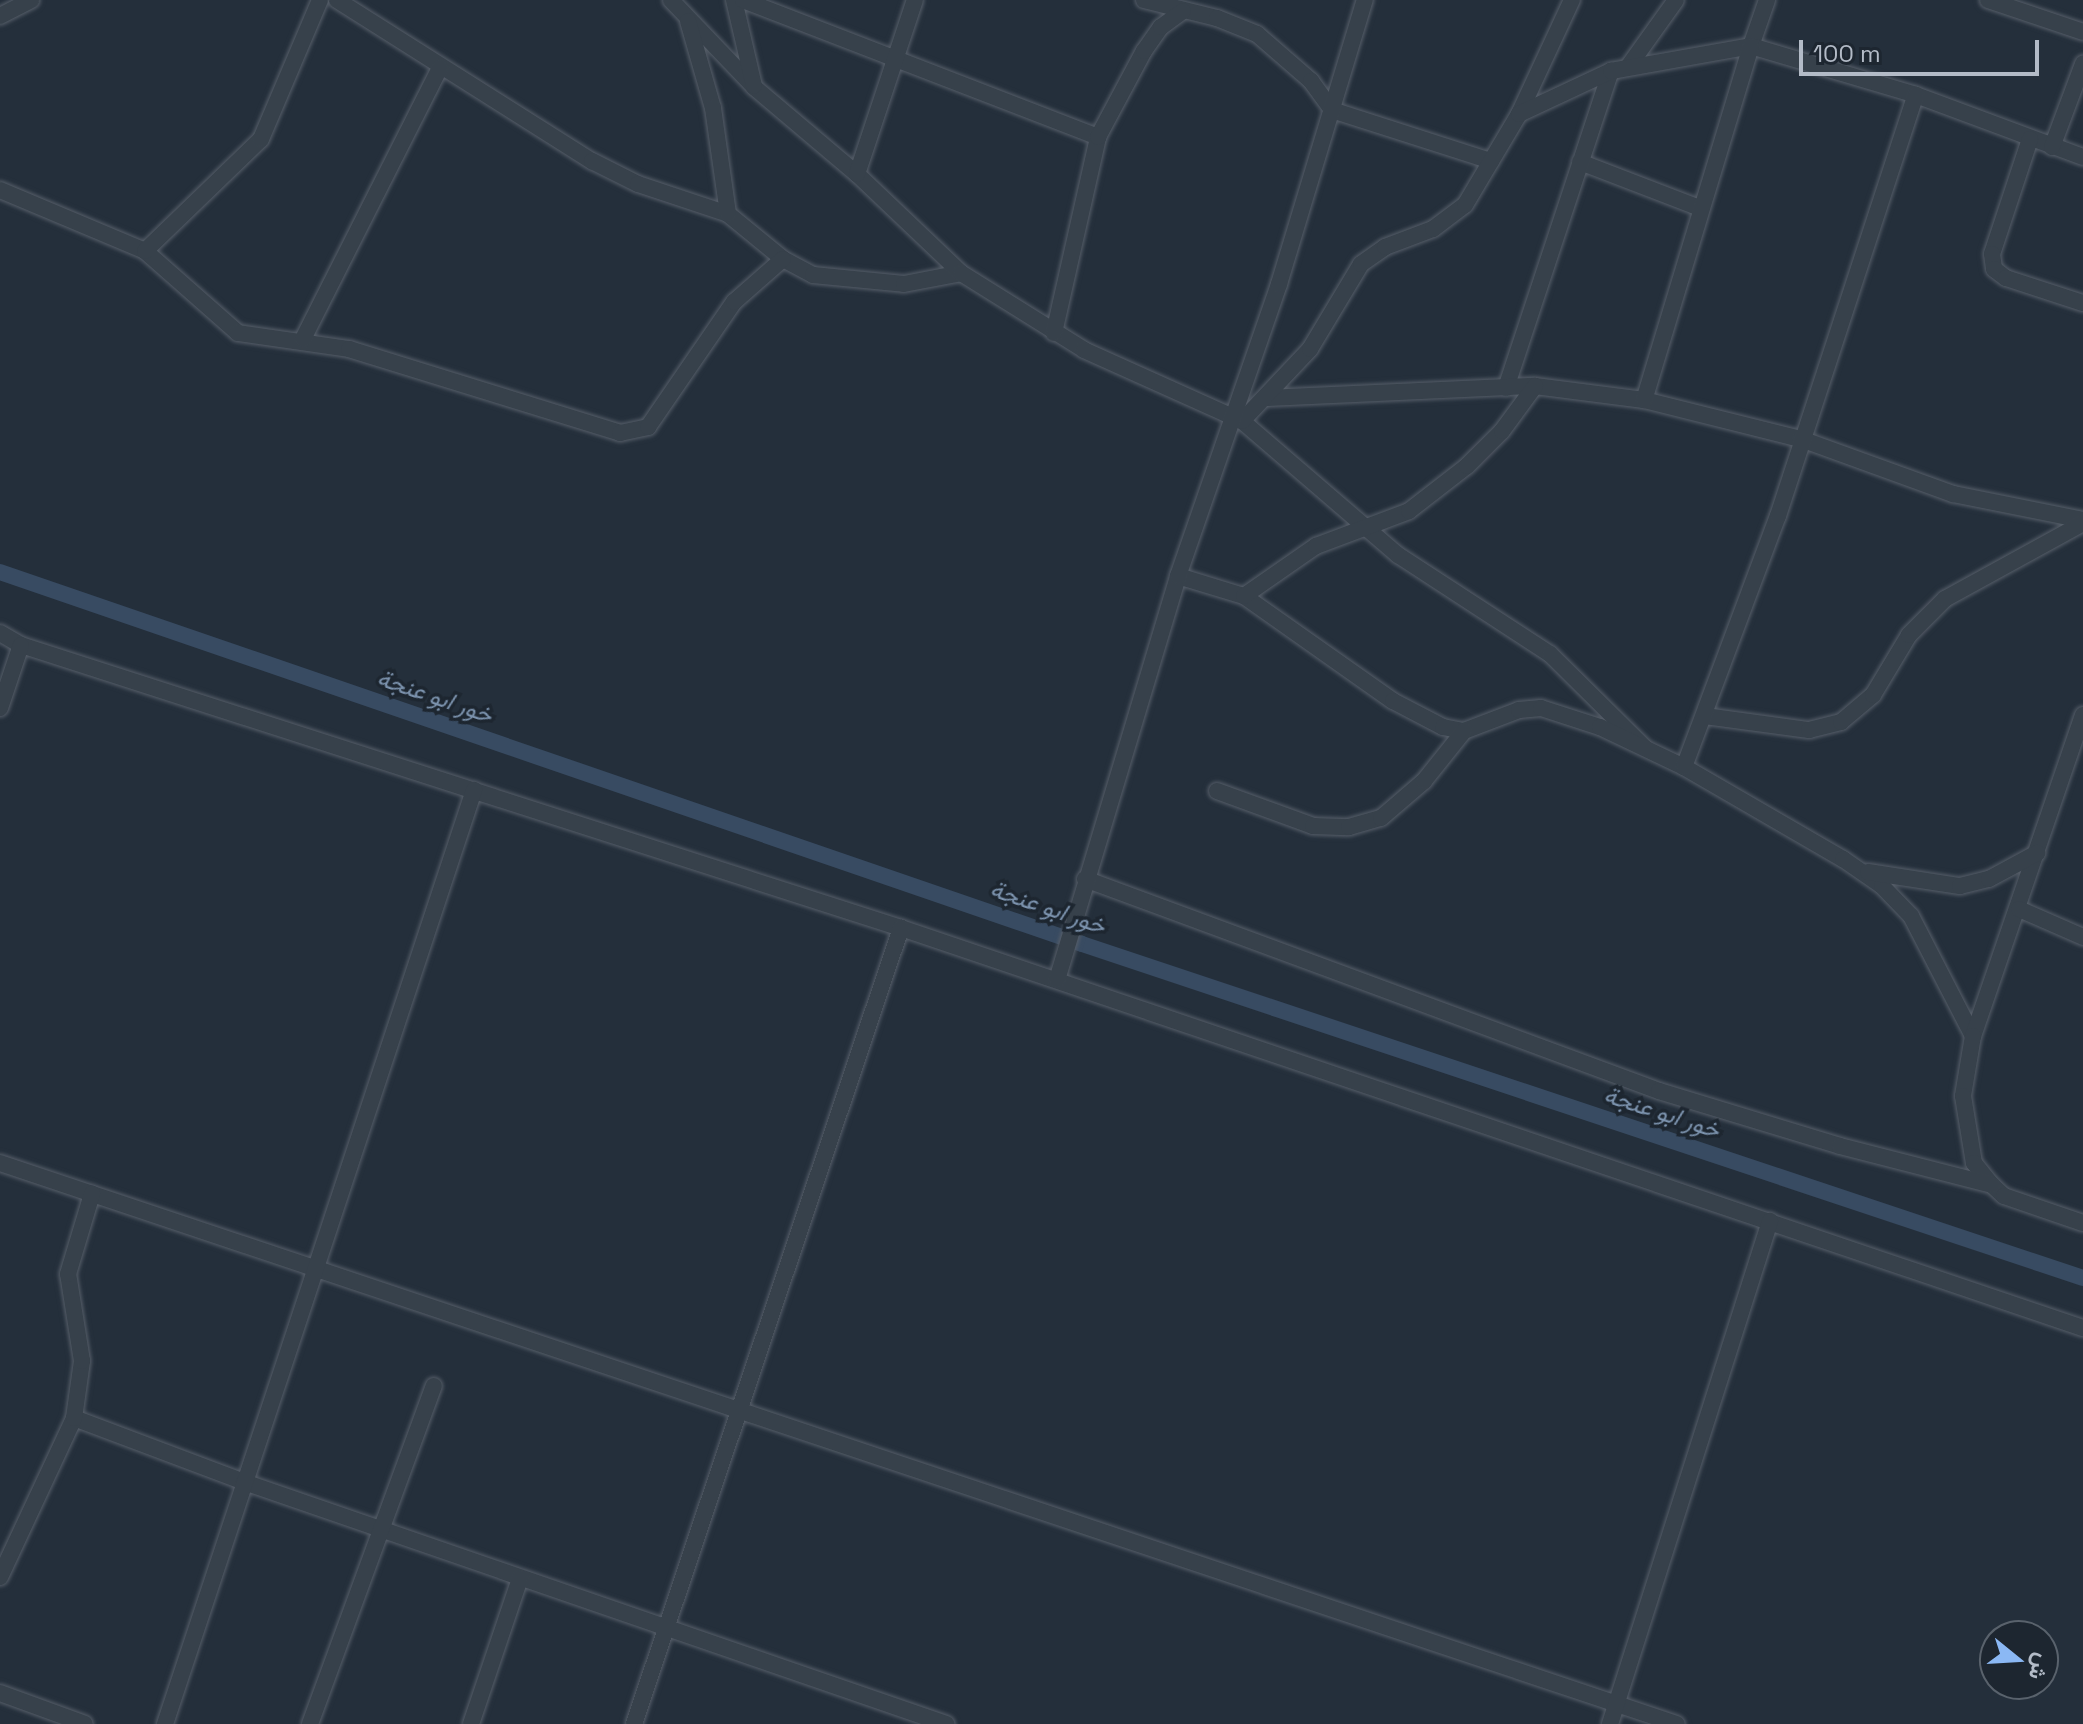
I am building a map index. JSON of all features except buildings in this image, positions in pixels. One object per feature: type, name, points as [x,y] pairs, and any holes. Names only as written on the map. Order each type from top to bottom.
[{"type":"street","points":[[0,16],[31,0]]},
{"type":"street","points":[[145,251],[261,139],[320,0]]},
{"type":"street","points":[[337,0],[440,68],[592,161],[638,184],[728,214],[783,259],[813,275],[864,283],[929,282],[961,273]]},
{"type":"street","points":[[671,0],[754,87],[857,174],[961,273],[1054,333],[1112,365],[1237,418],[1398,555],[1550,654],[1644,747]]},
{"type":"street","points":[[734,0],[754,87]]},
{"type":"street","points":[[743,0],[1098,137]]},
{"type":"street","points":[[857,174],[915,0]]},
{"type":"street","points":[[1144,0],[1237,24],[1273,45],[1332,110],[1491,161]]},
{"type":"street","points":[[1057,980],[1178,576],[1237,418],[1365,0]]},
{"type":"street","points":[[1237,418],[1267,398],[1310,349],[1361,264],[1385,247],[1449,219],[1465,205],[1519,114],[1572,0]]},
{"type":"street","points":[[1506,388],[1580,162],[1620,69],[1676,0]]},
{"type":"street","points":[[1644,400],[1700,208],[1767,0]]},
{"type":"street","points":[[1988,0],[2083,32]]},
{"type":"street","points":[[1054,333],[1098,137],[1144,51],[1161,27],[1183,11]]},
{"type":"street","points":[[686,16],[713,108],[728,214]]},
{"type":"street","points":[[1519,114],[1620,69],[1751,46],[1916,95],[2083,157]]},
{"type":"street","points":[[2052,147],[2083,64]]},
{"type":"street","points":[[303,339],[440,68]]},
{"type":"street","points":[[1684,767],[1705,716],[1801,439],[1916,95]]},
{"type":"street","points":[[2030,139],[1992,254],[1994,269],[2006,278],[2083,303]]},
{"type":"street","points":[[1580,162],[1700,208]]},
{"type":"street","points":[[0,190],[145,251],[238,333],[303,339],[439,374],[611,432],[639,432],[661,412],[734,302],[783,259]]},
{"type":"street","points":[[1267,398],[1535,386],[1644,400],[1801,439],[1953,494],[2083,521]]},
{"type":"street","points":[[1244,596],[1316,546],[1409,511],[1467,466],[1502,431],[1535,386]]},
{"type":"street","points":[[1705,716],[1809,730],[1841,722],[1873,695],[1909,635],[1945,599],[2083,521]]},
{"type":"street","points":[[1178,576],[1244,596],[1417,716],[1464,731]]},
{"type":"street","points":[[0,633],[21,645],[1057,980],[2083,1328]]},
{"type":"street","points":[[0,708],[21,645]]},
{"type":"street","points":[[1217,791],[1313,826],[1349,827],[1381,818],[1424,781],[1464,731],[1519,710],[1541,708],[1644,747],[1684,767],[1861,871],[1911,916],[1973,1036]]},
{"type":"street","points":[[2083,715],[1973,1036],[1963,1096],[1974,1163],[1992,1185],[2004,1196],[2083,1223]]},
{"type":"street","points":[[165,1724],[474,790]]},
{"type":"street","points":[[1861,871],[1960,886],[1989,879],[2037,853]]},
{"type":"street","points":[[1085,879],[1659,1091],[1840,1146],[1992,1185]]},
{"type":"street","points":[[2019,909],[2083,937]]},
{"type":"street","points":[[634,1724],[901,928]]},
{"type":"street","points":[[0,1163],[738,1413],[1677,1724]]},
{"type":"street","points":[[0,1577],[74,1418],[82,1361],[68,1274],[92,1194]]},
{"type":"street","points":[[1610,1724],[1770,1221]]},
{"type":"street","points":[[310,1724],[434,1386]]},
{"type":"street","points":[[74,1418],[244,1482],[946,1724]]},
{"type":"street","points":[[471,1724],[520,1578]]},
{"type":"street","points":[[0,1693],[85,1724]]},
{"type":"waterway","name":"خور ابو عنجة","points":[[0,572],[1082,944],[2083,1278]]}]
